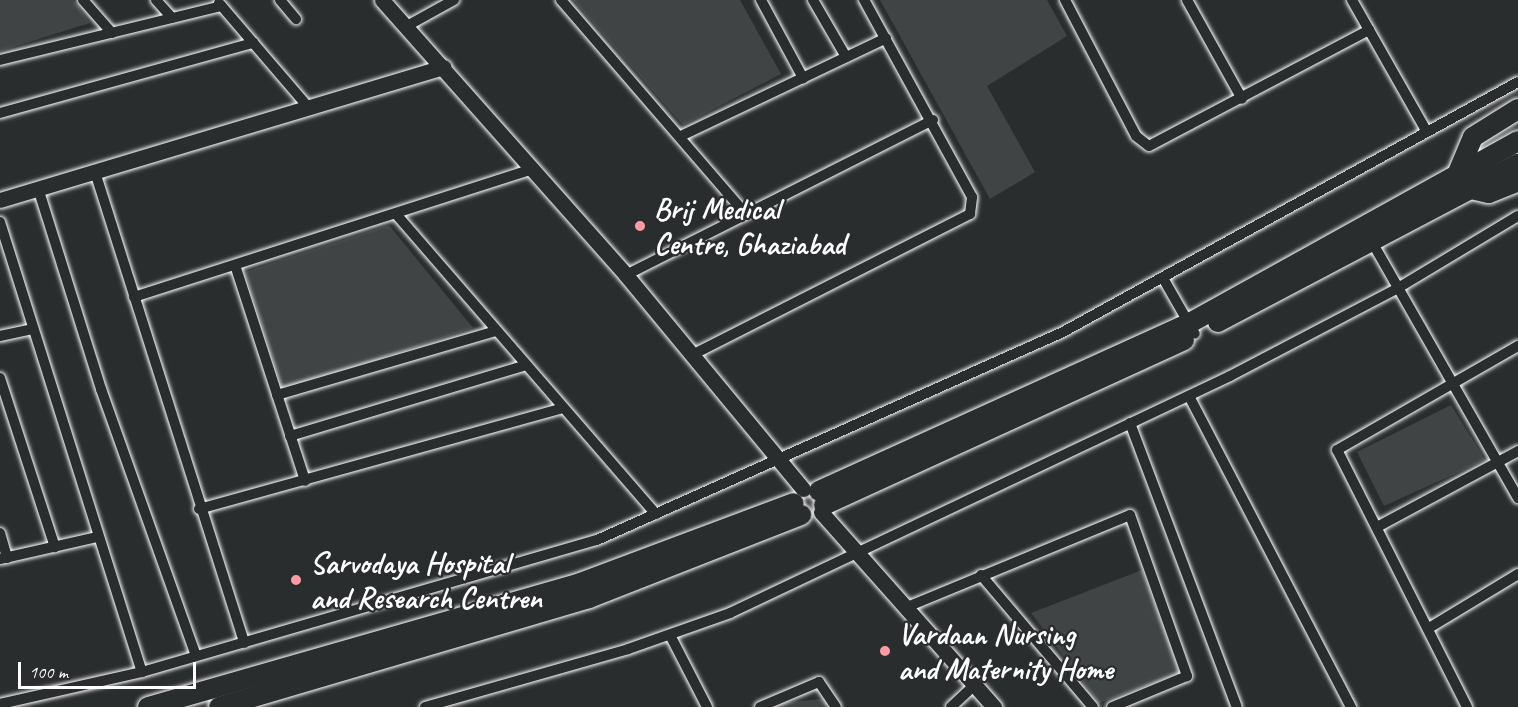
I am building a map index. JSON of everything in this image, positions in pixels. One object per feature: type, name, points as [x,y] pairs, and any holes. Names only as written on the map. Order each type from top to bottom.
[{"type":"highway","points":[[1457,175],[1473,137],[1518,109]]},
{"type":"highway","points":[[1192,329],[1518,141]]},
{"type":"highway","points":[[219,707],[588,598],[810,503],[1192,329],[1372,242],[1518,164]]},
{"type":"highway","points":[[1471,189],[1489,193],[1518,181]]},
{"type":"highway","points":[[148,707],[580,583],[810,503]]},
{"type":"street","points":[[83,0],[112,33]]},
{"type":"street","points":[[156,0],[172,18]]},
{"type":"street","points":[[280,0],[296,19]]},
{"type":"street","points":[[382,0],[444,67],[626,275],[781,458],[810,503],[860,554],[994,707]]},
{"type":"street","points":[[407,26],[454,0]]},
{"type":"street","points":[[561,0],[683,135],[746,214]]},
{"type":"street","points":[[761,0],[803,78]]},
{"type":"street","points":[[813,0],[846,57]]},
{"type":"street","points":[[692,355],[970,213],[972,197],[933,120],[864,0]]},
{"type":"street","points":[[1065,0],[1141,143],[1158,144],[1369,30]]},
{"type":"street","points":[[1186,0],[1242,99]]},
{"type":"street","points":[[1352,0],[1426,130]]},
{"type":"street","points":[[0,60],[172,18],[219,3],[308,107]]},
{"type":"street","points":[[683,135],[885,38]]},
{"type":"street","points":[[0,113],[254,43]]},
{"type":"street","points":[[0,200],[444,67]]},
{"type":"street","points":[[0,704],[142,672],[597,540],[1063,332],[1426,130],[1518,82]]},
{"type":"street","points":[[626,275],[933,120]]},
{"type":"street","points":[[134,297],[533,169]]},
{"type":"street","points":[[95,172],[199,509],[244,643]]},
{"type":"street","points":[[38,188],[100,389],[196,656]]},
{"type":"street","points":[[396,214],[656,514]]},
{"type":"street","points":[[425,707],[457,703],[670,635],[860,554],[1189,396],[1398,288],[1518,216]]},
{"type":"street","points":[[0,222],[97,537],[142,672]]},
{"type":"street","points":[[1372,242],[1452,388],[1518,498]]},
{"type":"street","points":[[235,265],[304,481]]},
{"type":"street","points":[[1163,278],[1192,329]]},
{"type":"street","points":[[0,336],[32,329]]},
{"type":"street","points":[[277,395],[496,331]]},
{"type":"street","points":[[1467,707],[1379,526],[1337,450],[1452,388],[1518,346]]},
{"type":"street","points":[[290,436],[526,365]]},
{"type":"street","points":[[0,378],[55,547]]},
{"type":"street","points":[[1189,396],[1351,707]]},
{"type":"street","points":[[199,509],[563,408]]},
{"type":"street","points":[[1130,423],[1237,707]]},
{"type":"street","points":[[1379,526],[1518,451]]},
{"type":"street","points":[[907,607],[1130,514],[1187,676],[1112,707]]},
{"type":"street","points":[[0,533],[4,558],[97,537]]},
{"type":"street","points":[[1429,628],[1518,574]]},
{"type":"street","points":[[981,575],[1093,707]]},
{"type":"street","points":[[670,635],[707,707]]},
{"type":"street","points":[[760,707],[819,682],[836,707]]},
{"type":"street","points":[[951,707],[975,685]]},
{"type":"shaded area","points":[[0,0],[73,0],[90,23],[0,51]]},
{"type":"shaded area","points":[[573,0],[740,0],[781,74],[683,125]]},
{"type":"shaded area","points":[[880,0],[1047,0],[1067,36],[987,86],[1035,172],[990,199]]},
{"type":"shaded area","points":[[389,225],[473,328],[283,390],[245,272]]},
{"type":"shaded area","points":[[1451,405],[1485,460],[1384,506],[1357,452]]},
{"type":"shaded area","points":[[1142,570],[1180,673],[1099,703],[1031,613]]},
{"type":"shaded area","points":[[831,698],[825,707],[774,707],[781,703]]},
{"type":"place","name":"Brij Medical Centre, Ghaziabad","points":[[640,226]]},
{"type":"place","name":"Sarvodaya Hospital and Research Centren","points":[[296,580]]},
{"type":"place","name":"Vardaan Nursing and Maternity Home","points":[[885,651]]}]
